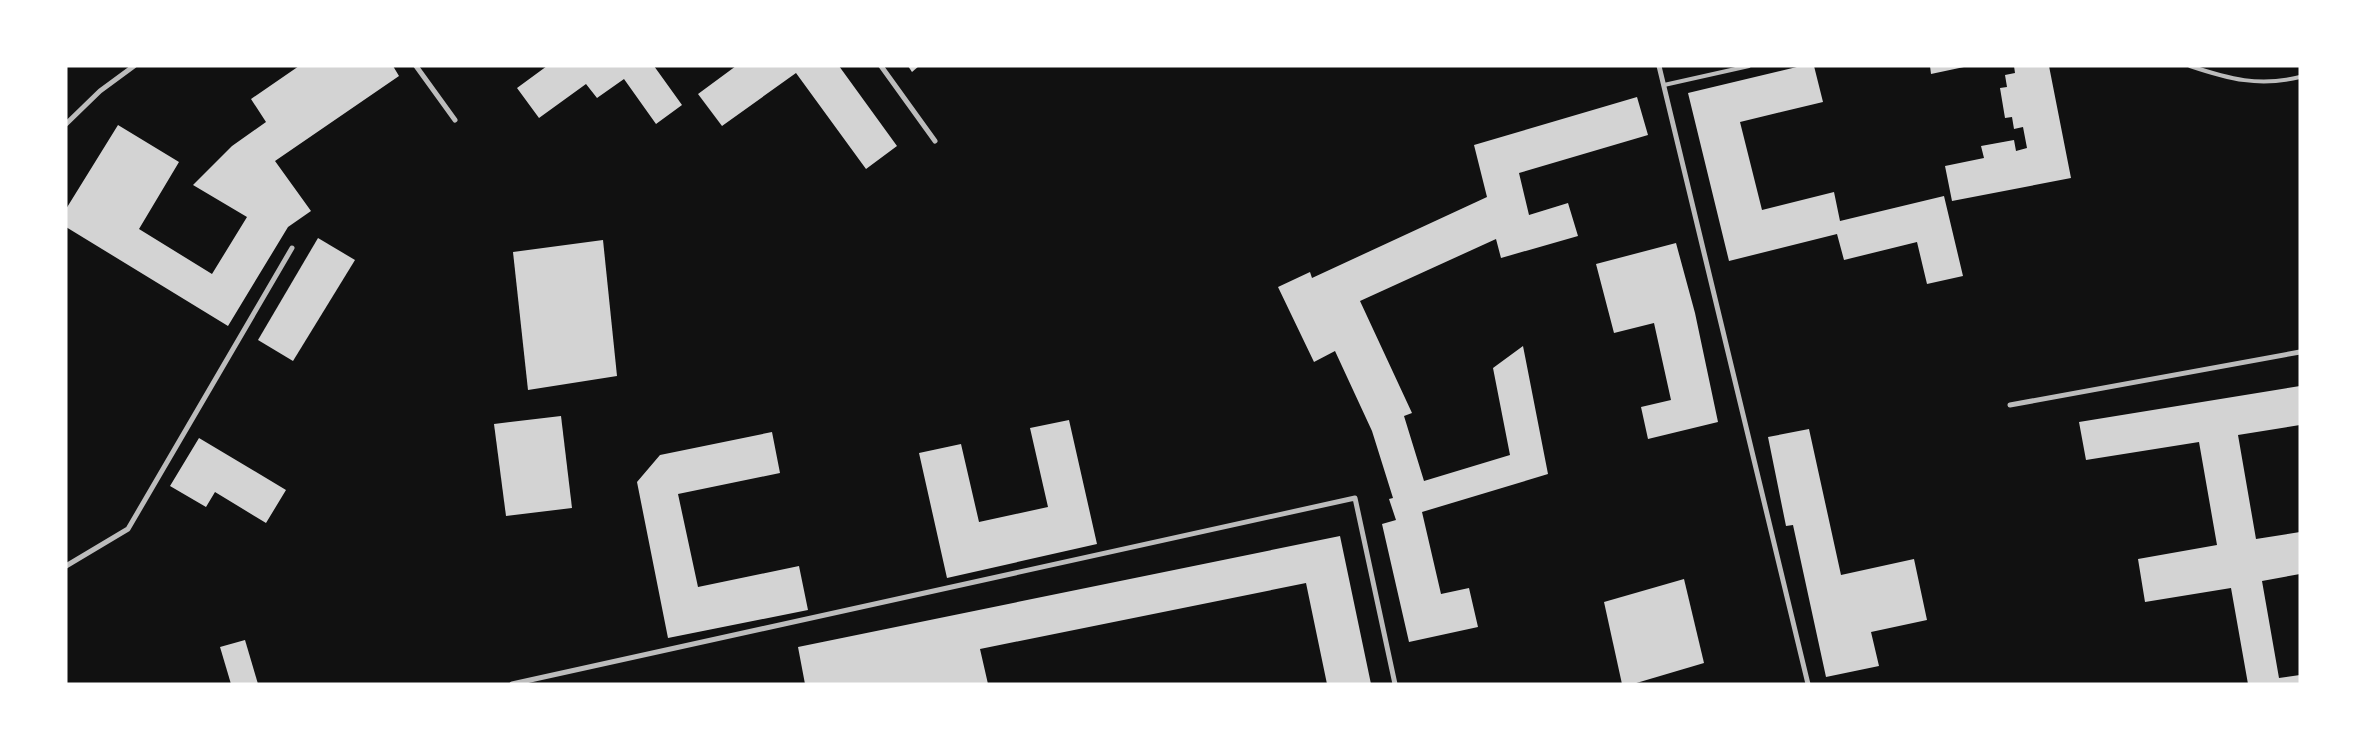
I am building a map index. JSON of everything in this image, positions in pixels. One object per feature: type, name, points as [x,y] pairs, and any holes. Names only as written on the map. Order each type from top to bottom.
[{"type":"street","points":[[66,124],[100,91],[134,66]]},
{"type":"street","points":[[416,66],[455,120]]},
{"type":"street","points":[[881,66],[935,141]]},
{"type":"street","points":[[1659,66],[1808,684]]},
{"type":"street","points":[[66,566],[128,529],[292,248]]},
{"type":"street","points":[[2010,405],[2300,352]]},
{"type":"street","points":[[512,684],[1355,498],[1394,684]]},
{"type":"lane","points":[[1664,85],[1749,66]]},
{"type":"lane","points":[[2190,66],[2231,80],[2280,82],[2300,77]]},
{"type":"building","points":[[299,66],[393,66],[399,76],[275,161],[311,211],[288,227],[228,326],[66,227],[66,209],[118,125],[179,162],[139,229],[212,274],[247,217],[193,185],[232,146],[266,122],[251,99]]},
{"type":"building","points":[[547,66],[654,66],[682,105],[656,124],[624,79],[597,98],[586,84],[539,118],[517,88]]},
{"type":"building","points":[[736,66],[839,66],[897,146],[866,169],[796,73],[722,126],[698,94]]},
{"type":"building","points":[[908,66],[919,66],[912,72]]},
{"type":"building","points":[[1801,66],[1814,66],[1823,102],[1740,122],[1762,210],[1834,192],[1840,221],[1944,196],[1963,276],[1927,284],[1917,242],[1844,260],[1837,234],[1729,261],[1688,93]]},
{"type":"building","points":[[1930,66],[1964,66],[1964,67],[1931,74]]},
{"type":"building","points":[[2014,66],[2049,66],[2071,178],[1952,201],[1945,166],[1984,158],[1981,146],[2014,140],[2016,151],[2027,148],[2023,127],[2014,129],[2012,117],[2005,118],[2000,88],[2007,87],[2005,75],[2015,73]]},
{"type":"building","points":[[1637,97],[1648,135],[1519,173],[1529,215],[1568,203],[1578,236],[1501,258],[1496,239],[1360,301],[1412,413],[1404,416],[1424,481],[1510,455],[1493,368],[1523,346],[1548,474],[1422,512],[1441,594],[1469,588],[1478,627],[1409,642],[1382,524],[1396,520],[1389,499],[1393,498],[1372,431],[1335,351],[1314,362],[1278,287],[1310,272],[1312,278],[1487,197],[1474,145]]},
{"type":"building","points":[[318,238],[355,260],[293,361],[258,340]]},
{"type":"building","points":[[603,240],[617,376],[528,390],[513,252]]},
{"type":"building","points":[[1676,243],[1695,313],[1718,422],[1648,439],[1641,407],[1671,400],[1654,323],[1614,333],[1596,264]]},
{"type":"building","points":[[2300,386],[2300,425],[2238,435],[2256,539],[2300,532],[2300,574],[2262,581],[2279,678],[2300,675],[2300,684],[2248,684],[2231,588],[2145,602],[2138,559],[2217,545],[2199,442],[2086,460],[2079,422]]},
{"type":"building","points":[[561,416],[572,508],[506,516],[494,424]]},
{"type":"building","points":[[1069,420],[1097,544],[947,578],[919,453],[961,444],[979,522],[1048,507],[1030,428]]},
{"type":"building","points":[[1809,429],[1841,575],[1914,559],[1927,620],[1871,632],[1879,666],[1826,677],[1793,525],[1786,526],[1768,437]]},
{"type":"building","points":[[772,432],[780,473],[678,494],[698,587],[799,566],[808,610],[668,638],[637,482],[660,455]]},
{"type":"building","points":[[199,438],[286,490],[266,523],[215,492],[206,507],[170,486]]},
{"type":"building","points":[[1340,536],[1371,684],[1327,684],[1306,583],[980,649],[988,684],[805,684],[798,647]]},
{"type":"building","points":[[1684,579],[1704,663],[1633,684],[1622,684],[1604,602]]},
{"type":"building","points":[[245,640],[258,684],[231,684],[220,647]]}]
